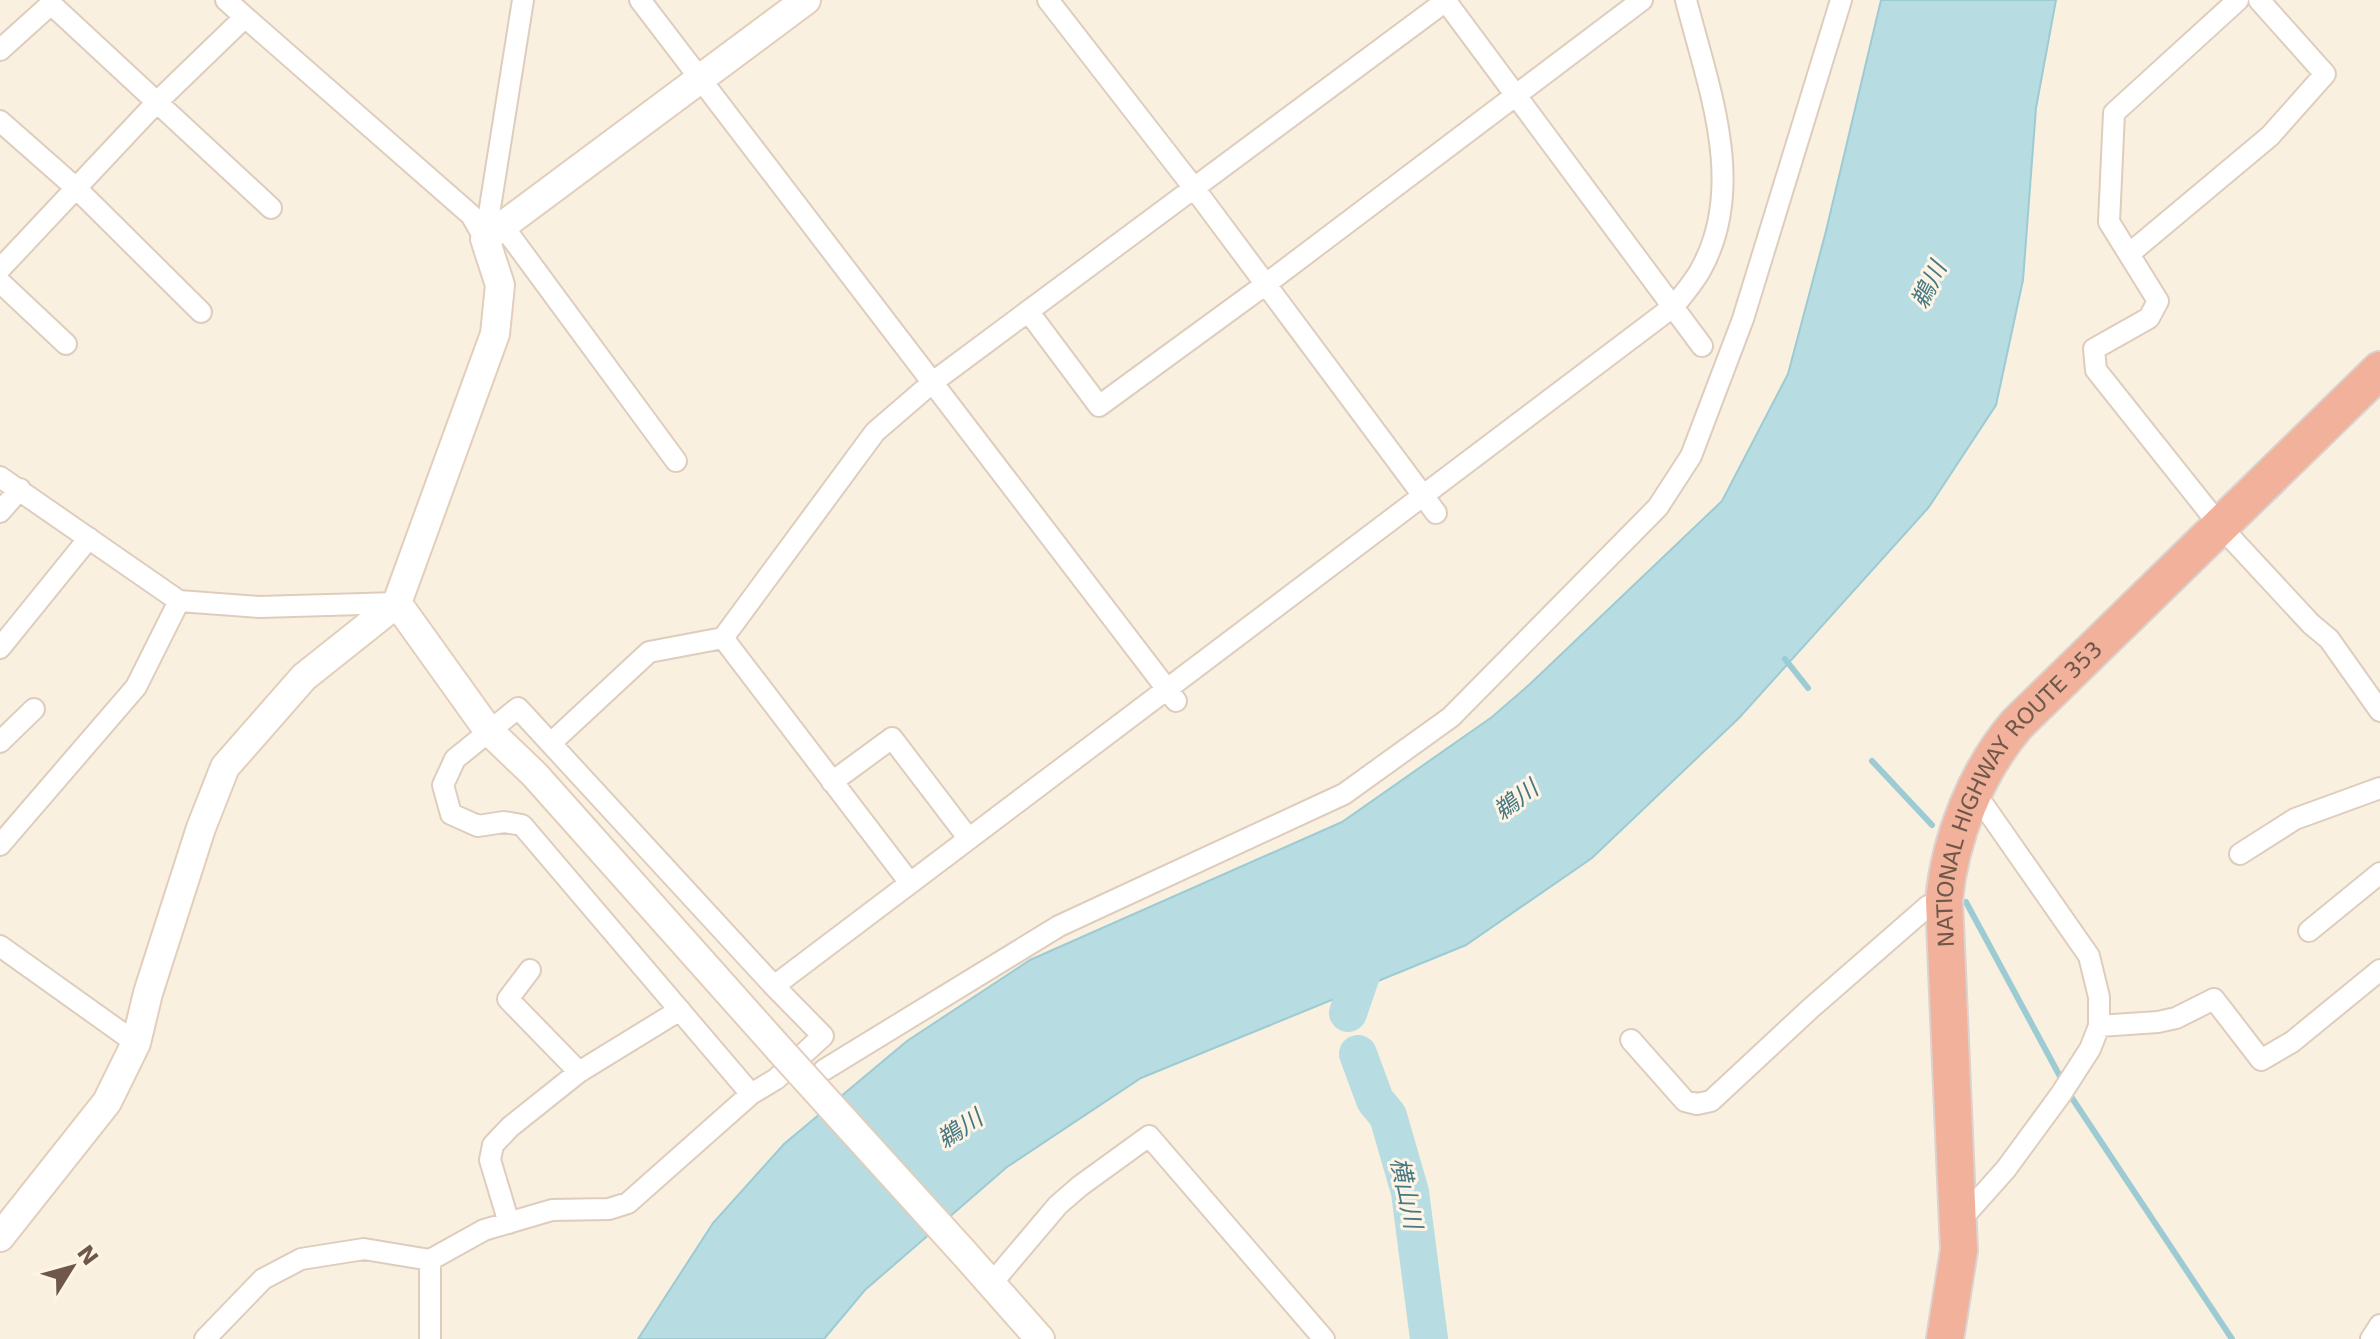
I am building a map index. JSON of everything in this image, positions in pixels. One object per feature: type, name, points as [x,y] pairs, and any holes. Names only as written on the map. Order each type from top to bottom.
[{"type":"highway","name":"NATIONAL HIGHWAY ROUTE 353","points":[[1945,1339],[1958,1268],[1944,900],[1952,847],[1974,795],[1991,758],[2017,724],[2380,370]]},
{"type":"street","points":[[226,0],[494,232],[676,461]]},
{"type":"street","points":[[0,1237],[107,1102],[136,1043],[157,963],[201,828],[225,767],[304,677],[397,603],[495,334],[500,285],[494,232],[523,0]]},
{"type":"street","points":[[640,0],[1171,695]]},
{"type":"street","points":[[494,232],[806,0]]},
{"type":"street","points":[[1048,0],[1194,188],[1436,513]]},
{"type":"street","points":[[551,743],[649,652],[723,638],[875,432],[933,382],[1446,0],[1702,346]]},
{"type":"street","points":[[1028,311],[1099,406],[1642,0]]},
{"type":"street","points":[[774,986],[969,839],[1171,695],[1423,496],[1674,306],[1700,271],[1715,236],[1723,187],[1723,146],[1686,0]]},
{"type":"street","points":[[824,1070],[1059,926],[1344,794],[1451,717],[1648,518],[1691,456],[1732,346],[1841,0]]},
{"type":"street","points":[[2238,0],[2114,113],[2109,222],[2158,301],[2149,318],[2094,349],[2096,370],[2221,527],[2311,624],[2329,639],[2380,711]]},
{"type":"street","points":[[2129,254],[2270,136],[2325,74],[2259,0]]},
{"type":"street","points":[[0,50],[51,4],[271,208]]},
{"type":"street","points":[[0,269],[156,103],[245,17]]},
{"type":"street","points":[[0,121],[76,188],[201,312]]},
{"type":"street","points":[[0,282],[66,344]]},
{"type":"street","points":[[0,477],[179,601],[259,607],[397,603]]},
{"type":"street","points":[[0,512],[20,489]]},
{"type":"street","points":[[0,648],[89,538]]},
{"type":"street","points":[[0,845],[136,687],[179,601]]},
{"type":"street","points":[[397,603],[488,730],[535,775],[1040,1339]]},
{"type":"street","points":[[723,638],[910,883]]},
{"type":"street","points":[[205,1339],[263,1279],[301,1259],[364,1249],[430,1260],[484,1230],[552,1210],[609,1209],[628,1203],[751,1094],[776,1079],[823,1036],[518,708],[455,759],[443,785],[451,814],[478,826],[504,822],[522,825],[751,1094]]},
{"type":"street","points":[[0,742],[34,709]]},
{"type":"street","points":[[832,782],[892,738],[969,839]]},
{"type":"street","points":[[2240,854],[2295,819],[2380,788]]},
{"type":"street","points":[[1957,1224],[2006,1169],[2067,1086],[2090,1049],[2099,1026],[2099,997],[2089,956],[1974,795]]},
{"type":"street","points":[[2309,931],[2380,873]]},
{"type":"street","points":[[1631,1040],[1685,1101],[1697,1104],[1711,1101],[1916,916],[1928,906],[1944,900]]},
{"type":"street","points":[[0,946],[136,1043]]},
{"type":"street","points":[[530,970],[508,999],[579,1072]]},
{"type":"street","points":[[2099,1026],[2176,1018],[2214,999],[2261,1060],[2292,1042],[2380,970]]},
{"type":"street","points":[[509,1223],[490,1160],[493,1145],[510,1127],[579,1072],[680,1010]]},
{"type":"street","points":[[992,1283],[1058,1205],[1149,1136],[1324,1339]]},
{"type":"street","points":[[430,1260],[430,1339]]},
{"type":"street","points":[[2371,1339],[2380,1325]]},
{"type":"water","name":"鵜川","points":[[1881,0],[2056,0],[2036,108],[2023,280],[1996,405],[1929,507],[1739,718],[1592,858],[1466,945],[1141,1078],[1007,1167],[865,1290],[824,1339],[638,1339],[713,1223],[784,1144],[907,1041],[1030,960],[1342,822],[1492,717],[1722,501],[1788,374]]},
{"type":"waterway","points":[[1785,659],[1808,688]]},
{"type":"waterway","points":[[1872,761],[1932,825]]},
{"type":"waterway","points":[[1966,902],[2063,1082]]},
{"type":"waterway","name":"横山川","points":[[1348,1013],[1372,943]]},
{"type":"waterway","name":"横山川","points":[[1358,1054],[1375,1100],[1388,1116],[1410,1192],[1429,1339]]},
{"type":"waterway","points":[[2068,1092],[2232,1339]]}]
